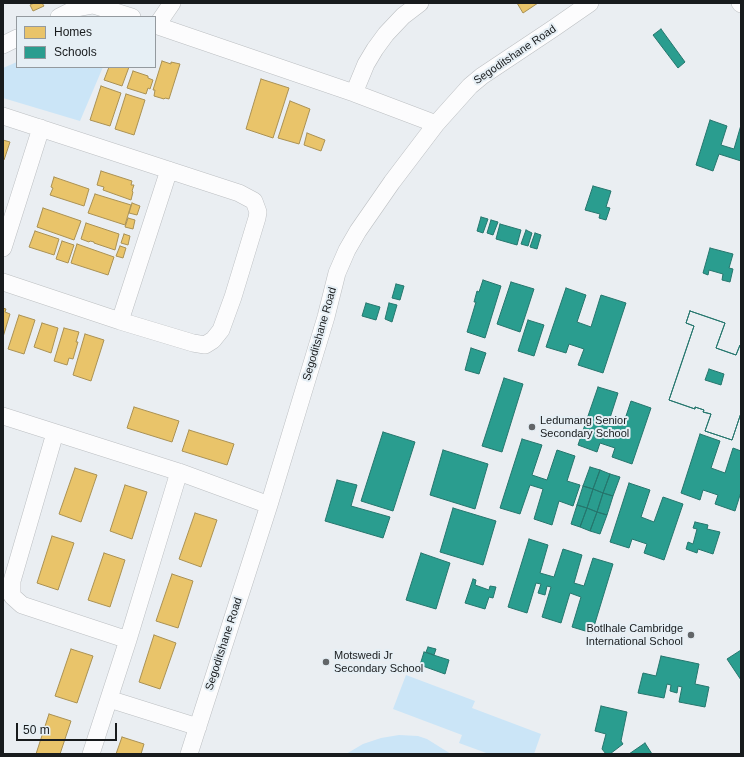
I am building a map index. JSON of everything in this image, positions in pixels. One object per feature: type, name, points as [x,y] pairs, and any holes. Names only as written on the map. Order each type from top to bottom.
[{"type":"street","points":[[172,3],[156,25],[354,93],[436,124]]},
{"type":"street","points":[[354,93],[366,64],[375,49],[386,34],[403,16],[420,3]]},
{"type":"street","name":"Segoditshane Road","points":[[189,754],[268,505],[326,317],[341,263],[358,231],[392,182],[436,124],[470,86],[482,76],[590,3]]},
{"type":"street","points":[[61,16],[77,8],[93,5],[129,16]]},
{"type":"street","points":[[3,45],[16,38]]},
{"type":"street","points":[[3,116],[239,193],[254,202],[258,212],[258,218],[221,330],[213,340],[205,345],[193,344],[3,282]]},
{"type":"street","points":[[3,248],[41,128]]},
{"type":"street","points":[[120,321],[168,170]]},
{"type":"street","points":[[3,416],[179,472],[268,505]]},
{"type":"street","points":[[54,433],[12,581],[12,596],[22,604],[128,640]]},
{"type":"street","points":[[91,754],[128,640],[179,472]]},
{"type":"street","points":[[109,699],[198,727]]},
{"type":"shaded area","points":[[16,62],[16,68],[103,68],[80,121],[3,98],[3,68]]},
{"type":"shaded area","points":[[406,675],[475,701],[472,708],[541,734],[534,754],[489,754],[459,743],[462,735],[393,709]]},
{"type":"shaded area","points":[[399,735],[418,736],[427,739],[451,754],[346,754],[363,744],[381,738]]},
{"type":"building: Homes","points":[[34,3],[42,3],[44,6],[33,11],[30,5]]},
{"type":"building: Homes","points":[[517,3],[538,3],[523,13]]},
{"type":"building: Homes","points":[[162,61],[171,64],[171,62],[180,64],[169,99],[154,96],[155,90],[153,90]]},
{"type":"building: Homes","points":[[109,68],[129,68],[122,86],[104,80]]},
{"type":"building: Homes","points":[[133,71],[148,76],[148,78],[153,80],[150,89],[148,88],[146,94],[127,88]]},
{"type":"building: Homes","points":[[261,79],[289,88],[273,138],[246,129]]},
{"type":"building: Homes","points":[[101,86],[121,93],[110,126],[90,120]]},
{"type":"building: Homes","points":[[126,94],[145,100],[134,135],[115,129]]},
{"type":"building: Homes","points":[[290,101],[310,109],[299,144],[278,138]]},
{"type":"building: Homes","points":[[307,133],[325,140],[321,151],[304,145]]},
{"type":"building: Homes","points":[[3,140],[10,142],[4,160],[3,160]]},
{"type":"building: Homes","points":[[101,171],[132,181],[131,185],[134,185],[131,200],[103,190],[104,187],[97,185]]},
{"type":"building: Homes","points":[[54,177],[89,189],[84,206],[50,195],[53,188],[51,187]]},
{"type":"building: Homes","points":[[95,194],[131,205],[125,225],[88,213]]},
{"type":"building: Homes","points":[[132,203],[140,206],[137,215],[129,213]]},
{"type":"building: Homes","points":[[43,208],[81,221],[74,240],[37,227]]},
{"type":"building: Homes","points":[[128,218],[135,220],[133,229],[125,227]]},
{"type":"building: Homes","points":[[86,223],[119,234],[115,250],[81,239]]},
{"type":"building: Homes","points":[[35,231],[59,239],[54,255],[29,247]]},
{"type":"building: Homes","points":[[124,234],[130,236],[128,245],[121,243]]},
{"type":"building: Homes","points":[[62,241],[74,245],[68,263],[56,259]]},
{"type":"building: Homes","points":[[77,244],[114,257],[108,275],[71,263]]},
{"type":"building: Homes","points":[[120,246],[126,248],[123,258],[116,256]]},
{"type":"building: Homes","points":[[3,308],[6,309],[5,312],[10,314],[3,337]]},
{"type":"building: Homes","points":[[19,315],[35,320],[24,354],[8,349]]},
{"type":"building: Homes","points":[[42,323],[58,328],[51,353],[34,347]]},
{"type":"building: Homes","points":[[64,328],[79,332],[73,359],[69,358],[67,365],[54,361]]},
{"type":"building: Homes","points":[[85,334],[104,340],[91,381],[73,375]]},
{"type":"building: Homes","points":[[134,407],[179,421],[172,442],[127,428]]},
{"type":"building: Homes","points":[[189,430],[234,444],[227,465],[182,451]]},
{"type":"building: Homes","points":[[75,468],[97,475],[81,522],[59,514]]},
{"type":"building: Homes","points":[[125,485],[147,492],[132,539],[110,531]]},
{"type":"building: Homes","points":[[195,513],[217,520],[201,567],[179,559]]},
{"type":"building: Homes","points":[[52,536],[74,543],[58,590],[37,583]]},
{"type":"building: Homes","points":[[104,553],[125,560],[110,607],[88,600]]},
{"type":"building: Homes","points":[[172,574],[193,581],[178,628],[156,621]]},
{"type":"building: Homes","points":[[154,635],[176,643],[160,689],[139,682]]},
{"type":"building: Homes","points":[[71,649],[93,656],[77,703],[55,696]]},
{"type":"building: Homes","points":[[49,714],[71,721],[60,754],[36,754]]},
{"type":"building: Homes","points":[[122,737],[144,744],[141,754],[116,754]]},
{"type":"building: Schools","points":[[661,29],[685,62],[678,68],[653,35]]},
{"type":"building: Schools","points":[[710,120],[727,126],[721,145],[734,149],[741,125],[741,161],[719,154],[713,171],[696,165]]},
{"type":"building: Schools","points":[[593,186],[611,191],[606,207],[610,208],[606,220],[599,218],[600,214],[585,210]]},
{"type":"building: Schools","points":[[481,217],[488,219],[483,233],[477,231]]},
{"type":"building: Schools","points":[[491,220],[498,222],[493,235],[487,233]]},
{"type":"building: Schools","points":[[500,224],[521,230],[517,245],[496,239]]},
{"type":"building: Schools","points":[[526,230],[532,233],[528,246],[521,244]]},
{"type":"building: Schools","points":[[535,233],[541,235],[537,249],[530,247]]},
{"type":"building: Schools","points":[[710,248],[733,254],[729,268],[733,269],[730,282],[722,280],[723,274],[709,270],[708,275],[703,273]]},
{"type":"building: Schools","points":[[483,280],[501,286],[485,338],[467,332],[476,302],[474,302],[477,291],[479,292]]},
{"type":"building: Schools","points":[[511,282],[534,289],[520,332],[497,324]]},
{"type":"building: Schools","points":[[396,284],[404,286],[400,300],[392,298]]},
{"type":"building: Schools","points":[[566,288],[586,295],[577,322],[591,327],[601,295],[626,303],[603,373],[578,365],[584,349],[569,344],[566,353],[546,347]]},
{"type":"building: Schools","points":[[366,303],[380,307],[376,320],[362,316]]},
{"type":"building: Schools","points":[[389,303],[397,305],[392,322],[385,319]]},
{"type":"building: Schools","points":[[690,311],[725,323],[716,348],[736,355],[740,345],[741,346],[741,413],[732,440],[705,431],[711,414],[703,412],[704,410],[695,407],[695,409],[669,400],[694,326],[686,323]],"holes":[[[709,369],[724,374],[721,385],[705,380]]]},
{"type":"building: Schools","points":[[690,311],[725,323],[716,348],[736,355],[740,345],[741,346],[741,413],[732,440],[705,431],[711,414],[703,412],[704,410],[695,407],[695,409],[669,400],[694,326],[686,323]]},
{"type":"building: Schools","points":[[528,320],[544,325],[534,356],[518,351]]},
{"type":"building: Schools","points":[[471,348],[486,353],[479,374],[465,370]]},
{"type":"building: Schools","points":[[504,378],[523,384],[502,452],[482,446]]},
{"type":"building: Schools","points":[[598,387],[618,393],[609,421],[623,425],[631,401],[651,408],[632,464],[612,457],[615,448],[600,443],[597,452],[578,445]]},
{"type":"building: Schools","points":[[383,432],[415,442],[393,511],[361,501]]},
{"type":"building: Schools","points":[[700,434],[720,441],[711,468],[725,473],[733,448],[741,451],[741,492],[735,511],[715,504],[718,495],[703,490],[700,500],[681,493]]},
{"type":"building: Schools","points":[[522,439],[542,445],[532,475],[547,480],[557,450],[575,456],[567,481],[580,485],[573,506],[559,501],[552,525],[534,519],[543,489],[530,485],[520,514],[500,508]]},
{"type":"building: Schools","points":[[443,450],[488,464],[475,509],[430,495]]},
{"type":"building: Schools","points":[[590,467],[600,470],[593,489],[583,486]]},
{"type":"building: Schools","points":[[600,470],[610,474],[603,493],[593,489]]},
{"type":"building: Schools","points":[[610,474],[620,477],[613,496],[603,493]]},
{"type":"building: Schools","points":[[337,480],[357,485],[351,506],[390,517],[383,538],[325,521]]},
{"type":"building: Schools","points":[[629,483],[650,490],[641,517],[654,522],[663,497],[683,504],[664,560],[644,553],[647,544],[632,539],[629,548],[610,542]]},
{"type":"building: Schools","points":[[583,486],[593,489],[587,508],[577,505]]},
{"type":"building: Schools","points":[[593,489],[603,493],[597,512],[587,508]]},
{"type":"building: Schools","points":[[603,493],[613,496],[607,515],[597,512]]},
{"type":"building: Schools","points":[[577,505],[587,508],[580,527],[571,524]]},
{"type":"building: Schools","points":[[453,508],[496,521],[483,565],[440,552]]},
{"type":"building: Schools","points":[[587,508],[597,512],[590,531],[580,527]]},
{"type":"building: Schools","points":[[597,512],[607,515],[600,534],[590,531]]},
{"type":"building: Schools","points":[[695,522],[708,525],[707,529],[720,532],[713,554],[698,549],[697,553],[686,549],[688,542],[693,544],[697,529],[693,528]]},
{"type":"building: Schools","points":[[529,539],[548,545],[540,573],[554,577],[563,549],[582,555],[574,583],[584,586],[593,558],[613,564],[592,633],[572,627],[581,597],[570,593],[561,623],[542,617],[551,587],[547,586],[545,595],[538,593],[541,584],[536,583],[527,613],[508,607]]},
{"type":"building: Schools","points":[[421,553],[450,563],[436,609],[406,600]]},
{"type":"building: Schools","points":[[473,579],[476,580],[475,585],[489,590],[490,586],[496,587],[493,598],[489,597],[485,609],[465,603]]},
{"type":"building: Schools","points":[[428,647],[436,649],[434,655],[426,652]]},
{"type":"building: Schools","points":[[741,650],[741,680],[727,659]]},
{"type":"building: Schools","points":[[424,652],[449,660],[445,674],[420,665]]},
{"type":"building: Schools","points":[[661,656],[699,664],[695,684],[709,687],[705,707],[679,702],[682,687],[678,686],[677,693],[670,691],[671,685],[667,684],[664,698],[638,693],[643,673],[656,676]]},
{"type":"building: Schools","points":[[601,706],[627,712],[621,741],[623,744],[610,754],[606,754],[602,749],[606,734],[595,731]]},
{"type":"building: Schools","points":[[645,743],[652,754],[629,754]]},
{"type":"place","name":"Ledumang Senior Secondary School","points":[[532,427]]},
{"type":"place","name":"Botlhale Cambridge International School","points":[[691,635]]},
{"type":"place","name":"Motswedi Jr Secondary School","points":[[326,662]]}]
